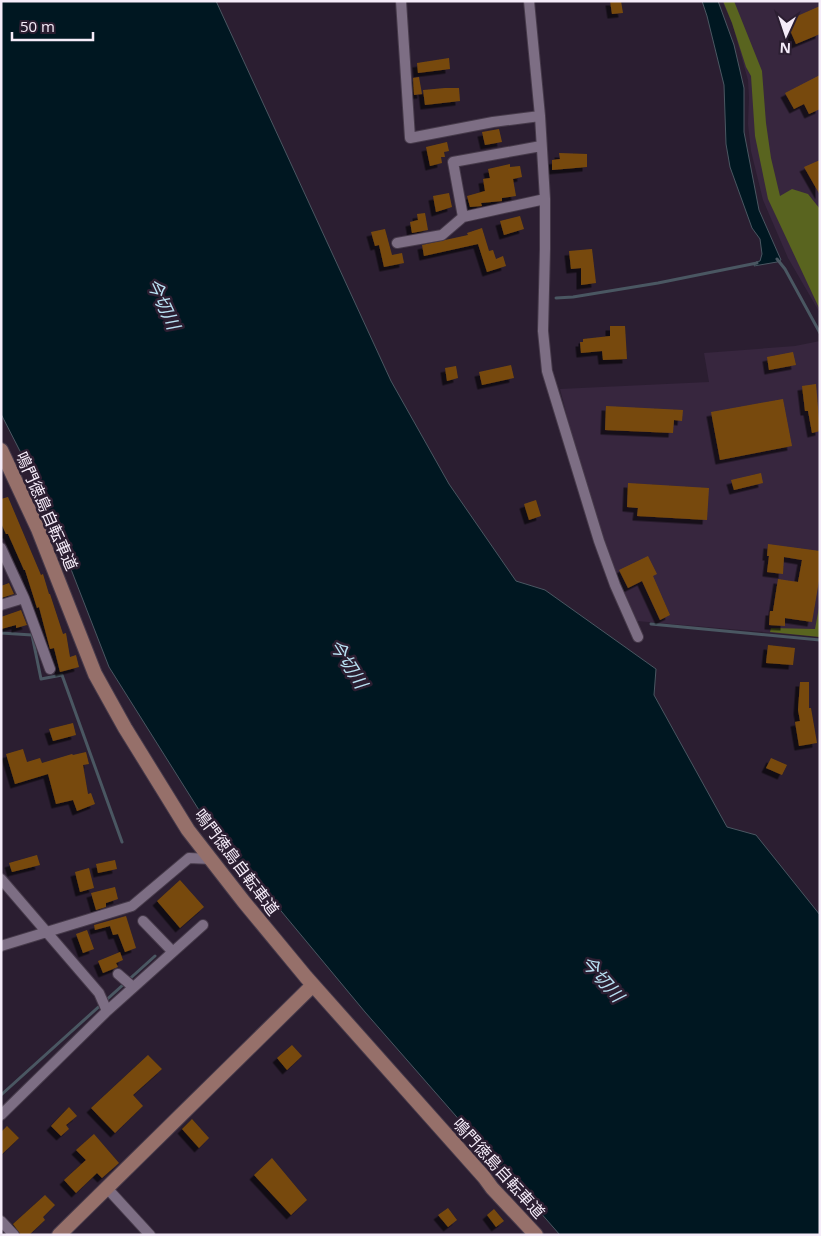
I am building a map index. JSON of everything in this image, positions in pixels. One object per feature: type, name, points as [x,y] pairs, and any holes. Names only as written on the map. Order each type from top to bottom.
[{"type":"main road","name":"鳴門徳島自転車道","points":[[1,450],[38,529],[96,674],[125,728],[188,830],[313,985],[492,1188],[536,1235]]},
{"type":"main road","points":[[59,1235],[313,985]]},
{"type":"street","points":[[400,1],[410,138],[493,122],[540,116]]},
{"type":"street","points":[[529,1],[540,116],[545,199],[543,331],[547,371],[599,541],[638,637]]},
{"type":"street","points":[[463,216],[453,162],[541,146]]},
{"type":"street","points":[[397,243],[442,235],[463,216],[545,199]]},
{"type":"street","points":[[1,548],[24,598],[50,669]]},
{"type":"street","points":[[1,605],[24,598]]},
{"type":"street","points":[[1,946],[132,906],[189,858],[211,859]]},
{"type":"street","points":[[1,879],[99,993],[107,1010]]},
{"type":"street","points":[[143,921],[173,952]]},
{"type":"street","points":[[1,1115],[107,1010],[203,924]]},
{"type":"street","points":[[118,974],[133,987]]},
{"type":"street","points":[[106,1187],[150,1235]]},
{"type":"street","points":[[1,1221],[14,1235]]},
{"type":"shaded area","points":[[722,1],[820,1],[820,313],[788,258],[763,200],[751,151],[748,124],[748,80],[732,23]]},
{"type":"shaded area","points":[[820,341],[820,637],[637,621],[601,537],[560,389],[709,382],[704,353],[795,346]]},
{"type":"green space","points":[[723,1],[734,1],[762,71],[771,158],[780,196],[792,189],[808,194],[820,209],[820,310],[768,199],[755,136],[751,76],[746,67]]},
{"type":"green space","points":[[820,602],[820,637],[770,632],[771,628],[815,629]]},
{"type":"water","name":"今切川","points":[[1,1],[216,1],[391,381],[449,484],[516,581],[545,590],[656,669],[654,695],[727,827],[756,835],[820,915],[820,1235],[560,1235],[365,1012],[262,888],[243,880],[109,667],[41,492],[1,414]]},
{"type":"water","points":[[702,1],[718,1],[734,45],[744,88],[744,132],[759,210],[781,260],[777,262],[754,266],[756,262],[760,261],[762,254],[760,239],[752,228],[730,167],[726,144],[724,85]]},
{"type":"building","points":[[610,1],[621,1],[623,13],[612,14]]},
{"type":"building","points":[[820,6],[820,34],[796,44],[786,21]]},
{"type":"building","points":[[449,58],[450,69],[418,73],[417,63]]},
{"type":"building","points":[[820,75],[820,109],[809,114],[804,104],[794,109],[785,93]]},
{"type":"building","points":[[419,77],[422,94],[414,95],[413,78]]},
{"type":"building","points":[[459,88],[460,101],[425,105],[423,90]]},
{"type":"building","points":[[499,129],[502,142],[485,145],[482,132]]},
{"type":"building","points":[[447,142],[449,151],[444,152],[445,157],[441,157],[442,163],[430,166],[426,147]]},
{"type":"building","points":[[559,153],[587,154],[587,167],[552,170],[552,160],[560,159]]},
{"type":"building","points":[[820,160],[820,195],[804,167]]},
{"type":"building","points":[[510,164],[510,167],[520,166],[522,177],[513,179],[516,196],[502,198],[502,201],[481,203],[482,206],[470,207],[467,196],[485,191],[483,179],[490,178],[488,169]]},
{"type":"building","points":[[449,193],[452,207],[436,212],[433,196]]},
{"type":"building","points":[[425,213],[428,230],[412,233],[410,222],[418,220],[417,214]]},
{"type":"building","points":[[520,216],[524,229],[504,235],[500,221]]},
{"type":"building","points":[[482,228],[489,251],[493,250],[496,259],[503,256],[506,266],[487,272],[478,244],[424,256],[422,245],[468,235],[467,233]]},
{"type":"building","points":[[385,229],[392,255],[402,253],[404,263],[384,267],[379,245],[375,246],[371,232]]},
{"type":"building","points":[[592,249],[596,283],[581,285],[581,268],[571,269],[569,251]]},
{"type":"building","points":[[610,326],[625,326],[627,359],[603,360],[602,351],[581,353],[580,342],[583,342],[583,339],[610,336]]},
{"type":"building","points":[[793,352],[796,365],[769,370],[767,357]]},
{"type":"building","points":[[511,365],[514,378],[482,385],[479,372]]},
{"type":"building","points":[[456,366],[458,378],[447,381],[445,368]]},
{"type":"building","points":[[816,384],[820,431],[812,433],[808,411],[805,411],[802,386]]},
{"type":"building","points":[[783,399],[792,446],[720,460],[711,412]]},
{"type":"building","points":[[606,406],[683,410],[682,421],[674,420],[673,433],[605,430]]},
{"type":"building","points":[[761,473],[763,483],[734,490],[731,480]]},
{"type":"building","points":[[628,483],[709,488],[707,520],[637,516],[638,508],[627,507]]},
{"type":"building","points":[[8,497],[41,575],[43,574],[63,634],[66,633],[70,657],[76,655],[79,667],[60,672],[54,648],[50,649],[39,607],[37,608],[25,570],[1,523],[1,499]]},
{"type":"building","points":[[536,500],[541,516],[529,520],[524,504]]},
{"type":"building","points":[[768,544],[820,551],[820,575],[812,622],[785,618],[785,626],[769,625],[770,611],[773,611],[778,579],[798,582],[802,560],[784,557],[783,574],[767,572]]},
{"type":"building","points":[[648,556],[657,574],[653,576],[670,615],[660,620],[642,581],[628,588],[619,570]]},
{"type":"building","points":[[9,583],[14,594],[1,598],[1,586]]},
{"type":"building","points":[[21,610],[27,625],[16,628],[16,625],[1,629],[1,617]]},
{"type":"building","points":[[768,645],[795,648],[793,665],[766,663]]},
{"type":"building","points":[[800,682],[809,682],[809,708],[811,708],[817,743],[799,746],[795,722],[800,721],[798,710]]},
{"type":"building","points":[[73,723],[76,735],[53,741],[49,729]]},
{"type":"building","points":[[23,749],[27,762],[40,758],[42,763],[86,752],[89,764],[83,765],[88,794],[91,793],[95,804],[77,811],[73,800],[56,804],[48,774],[15,784],[6,754]]},
{"type":"building","points":[[771,758],[787,765],[782,775],[766,768]]},
{"type":"building","points":[[37,855],[40,865],[12,872],[9,863]]},
{"type":"building","points":[[115,860],[117,869],[98,873],[96,864]]},
{"type":"building","points":[[89,868],[94,888],[80,892],[75,872]]},
{"type":"building","points":[[180,880],[204,907],[180,928],[157,901]]},
{"type":"building","points":[[115,887],[118,899],[106,903],[106,907],[96,910],[91,893]]},
{"type":"building","points":[[126,916],[136,948],[125,952],[118,934],[113,935],[110,926],[95,930],[94,925]]},
{"type":"building","points":[[87,930],[94,949],[83,953],[76,934]]},
{"type":"building","points":[[120,952],[123,960],[116,963],[118,967],[103,973],[98,961]]},
{"type":"building","points":[[292,1045],[302,1056],[287,1070],[277,1058]]},
{"type":"building","points":[[148,1055],[162,1069],[133,1095],[143,1106],[115,1133],[91,1108]]},
{"type":"building","points":[[69,1107],[77,1116],[66,1125],[69,1129],[61,1136],[51,1126]]},
{"type":"building","points":[[192,1119],[209,1138],[199,1148],[182,1129]]},
{"type":"building","points":[[7,1126],[19,1138],[1,1155],[1,1132]]},
{"type":"building","points":[[94,1134],[119,1163],[102,1178],[97,1173],[76,1193],[64,1180],[86,1160],[76,1150]]},
{"type":"building","points":[[272,1158],[307,1200],[291,1215],[254,1175]]},
{"type":"building","points":[[45,1195],[55,1205],[43,1217],[45,1220],[29,1235],[21,1235],[13,1224]]},
{"type":"building","points":[[448,1208],[457,1220],[448,1227],[438,1215]]},
{"type":"building","points":[[494,1209],[504,1221],[496,1227],[487,1215]]},
{"type":"waterway","points":[[777,259],[785,269],[820,333]]},
{"type":"waterway","points":[[556,298],[658,283],[757,263]]},
{"type":"waterway","points":[[651,624],[820,640]]},
{"type":"waterway","points":[[1,633],[32,635],[41,679],[62,675],[122,842]]},
{"type":"waterway","points":[[1,1095],[155,956]]}]
